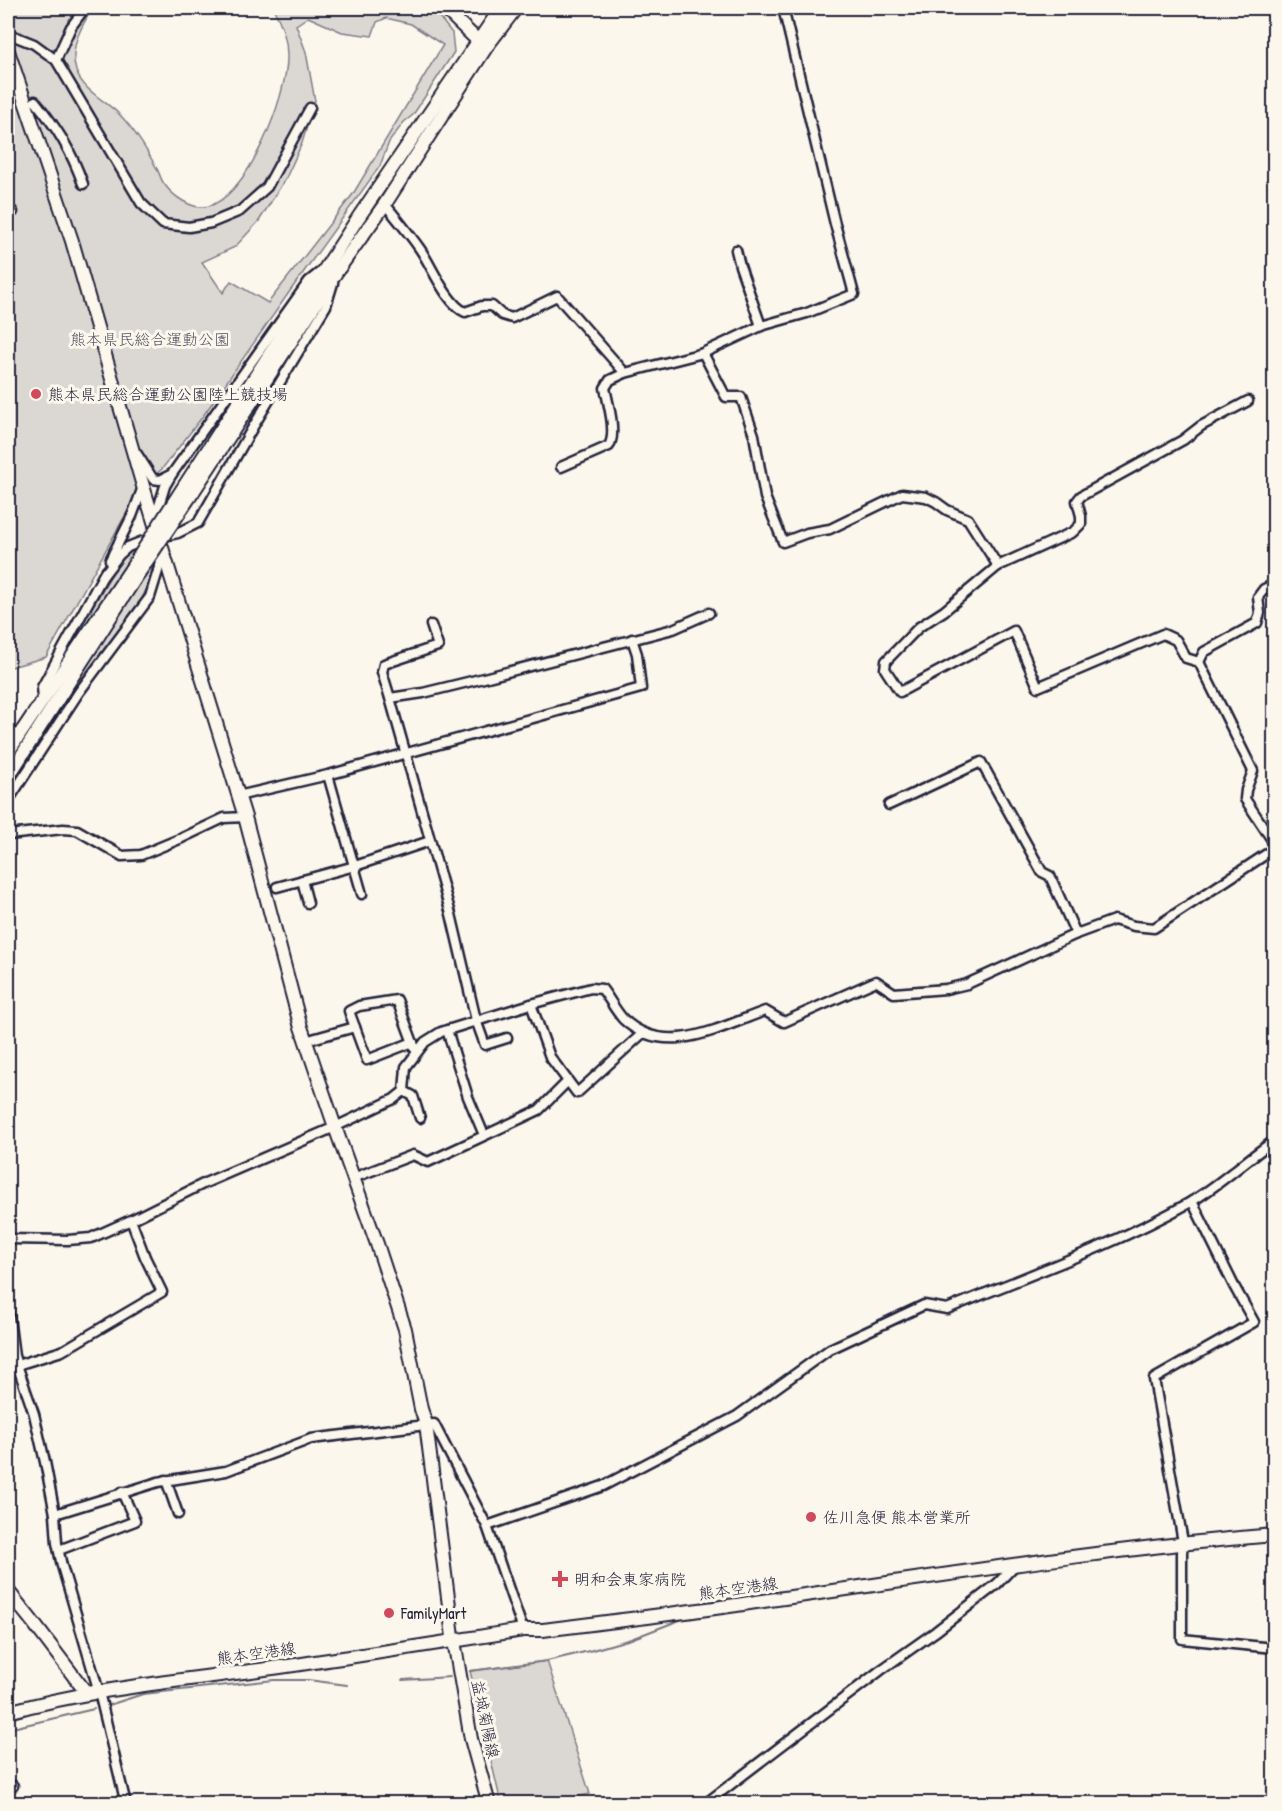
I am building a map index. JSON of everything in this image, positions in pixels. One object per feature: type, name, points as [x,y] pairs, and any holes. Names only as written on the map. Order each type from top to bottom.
[{"type":"street","points":[[56,60],[71,27],[85,8]]},
{"type":"street","points":[[444,8],[482,43]]},
{"type":"street","points":[[154,522],[165,486],[172,474],[309,280],[332,268],[385,204],[501,8]]},
{"type":"street","points":[[8,777],[135,572],[418,132],[482,43],[516,8]]},
{"type":"street","points":[[561,467],[609,446],[612,424],[605,388],[610,380],[625,373],[703,353],[761,326],[807,313],[854,294],[783,8]]},
{"type":"street","points":[[14,36],[34,45],[56,60],[141,203],[163,224],[189,227],[211,223],[240,211],[267,187],[310,108]]},
{"type":"street","name":"益城菊陽線","points":[[8,51],[72,241],[143,486],[245,817],[305,1041],[405,1329],[421,1410],[426,1424],[453,1639],[471,1739],[489,1803]]},
{"type":"street","points":[[35,101],[55,126],[74,158],[83,184]]},
{"type":"street","points":[[385,204],[419,248],[448,296],[459,309],[465,312],[482,306],[492,306],[502,315],[512,318],[557,296],[625,373]]},
{"type":"street","points":[[736,250],[761,326]]},
{"type":"street","points":[[103,576],[128,547],[143,541],[161,544],[198,523],[326,306],[332,268]]},
{"type":"street","points":[[703,353],[726,397],[741,397],[754,435],[765,496],[783,542],[807,533],[830,529],[903,494],[926,497],[968,519],[998,566]]},
{"type":"street","points":[[1200,662],[1186,658],[1176,640],[1163,634],[1038,687],[1014,631],[900,692],[885,669],[885,661],[919,627],[944,611],[998,566],[1073,532],[1081,524],[1077,501],[1081,496],[1248,401]]},
{"type":"street","points":[[131,443],[153,479],[160,480],[172,474]]},
{"type":"street","points":[[43,699],[42,687],[103,576],[132,516],[143,486]]},
{"type":"street","points":[[8,801],[79,692],[150,597],[158,571],[161,544]]},
{"type":"street","points":[[8,753],[43,699],[135,572]]},
{"type":"street","points":[[1275,584],[1264,589],[1258,597],[1260,613],[1257,623],[1204,652],[1200,662],[1253,771],[1245,799],[1275,843]]},
{"type":"street","points":[[390,698],[423,693],[673,629],[709,613]]},
{"type":"street","points":[[431,625],[438,646],[384,664],[382,672],[451,914],[476,1020],[485,1045],[507,1038]]},
{"type":"street","points":[[238,796],[328,775],[641,688],[637,654],[632,639]]},
{"type":"street","points":[[889,805],[981,762],[1042,872],[1050,876],[1076,934]]},
{"type":"street","points":[[328,775],[362,894]]},
{"type":"street","points":[[8,835],[63,829],[77,830],[122,856],[141,855],[224,818],[245,817]]},
{"type":"street","points":[[277,887],[355,866],[430,841]]},
{"type":"street","points":[[8,1239],[91,1238],[131,1221],[205,1183],[394,1099],[404,1091],[406,1067],[415,1047],[397,1000],[359,1006],[349,1011],[367,1060],[415,1047],[447,1030],[476,1020],[591,988],[602,989],[623,1018],[643,1033],[671,1040],[693,1036],[765,1011],[784,1022],[876,981],[894,993],[946,989],[967,984],[1076,934],[1114,920],[1134,926],[1154,928],[1275,849]]},
{"type":"street","points":[[302,880],[308,903]]},
{"type":"street","points":[[531,1004],[550,1057],[577,1093],[643,1033]]},
{"type":"street","points":[[305,1041],[355,1027]]},
{"type":"street","points":[[447,1030],[468,1097],[484,1135]]},
{"type":"street","points":[[353,1178],[413,1155],[428,1162],[539,1110],[568,1081]]},
{"type":"street","points":[[404,1091],[413,1096],[420,1118]]},
{"type":"street","points":[[487,1526],[603,1486],[737,1416],[830,1349],[924,1305],[947,1309],[1116,1240],[1192,1201],[1275,1141]]},
{"type":"street","points":[[1192,1201],[1254,1322],[1154,1379],[1184,1542],[1182,1639],[1275,1648]]},
{"type":"street","points":[[17,1365],[62,1352],[162,1292],[131,1221]]},
{"type":"street","points":[[8,1309],[14,1356],[34,1414],[55,1514],[58,1550],[99,1692],[126,1803]]},
{"type":"street","points":[[55,1514],[166,1480],[226,1471],[311,1438],[434,1424],[487,1526],[523,1630]]},
{"type":"street","points":[[166,1480],[178,1514]]},
{"type":"street","points":[[58,1550],[135,1521],[122,1492]]},
{"type":"street","name":"熊本空港線","points":[[8,1712],[47,1701],[99,1692],[453,1639],[739,1605],[1184,1542],[1275,1535]]},
{"type":"street","points":[[705,1803],[935,1632],[997,1584],[1016,1564]]},
{"type":"street","points":[[8,1592],[85,1690],[99,1692]]},
{"type":"green space","name":"熊本県民総合運動公園","points":[[8,8],[93,8],[84,22],[75,46],[74,62],[79,78],[129,125],[168,189],[187,203],[203,207],[219,201],[235,188],[249,168],[273,119],[286,72],[287,55],[283,31],[273,8],[432,8],[452,33],[454,52],[413,115],[404,122],[389,142],[380,166],[203,416],[162,469],[141,487],[46,657],[8,668]],"holes":[[[308,17],[342,32],[372,36],[377,22],[386,18],[411,24],[443,45],[353,194],[268,303],[231,281],[223,293],[202,262],[235,247],[259,221],[286,178],[302,143],[315,101],[306,52],[296,25]]]},
{"type":"green space","points":[[140,545],[49,682],[121,558],[127,551]]},
{"type":"green space","points":[[153,562],[149,584],[141,600],[8,788],[26,756]]},
{"type":"green space","points":[[547,1661],[590,1794],[547,1803],[501,1803],[470,1671]]},
{"type":"waterway","points":[[470,1671],[547,1661],[631,1639],[680,1620],[708,1615]]},
{"type":"waterway","points":[[403,1680],[450,1677]]},
{"type":"waterway","points":[[109,1705],[143,1694],[274,1680],[308,1680],[347,1685]]},
{"type":"waterway","points":[[8,1729],[94,1709]]},
{"type":"place","name":"熊本県民総合運動公園陸上競技場","points":[[36,394]]},
{"type":"place","name":"佐川急便 熊本営業所","points":[[811,1517]]},
{"type":"place","name":"明和会東家病院","points":[[560,1579]]},
{"type":"place","name":"FamilyMart","points":[[389,1613]]}]
